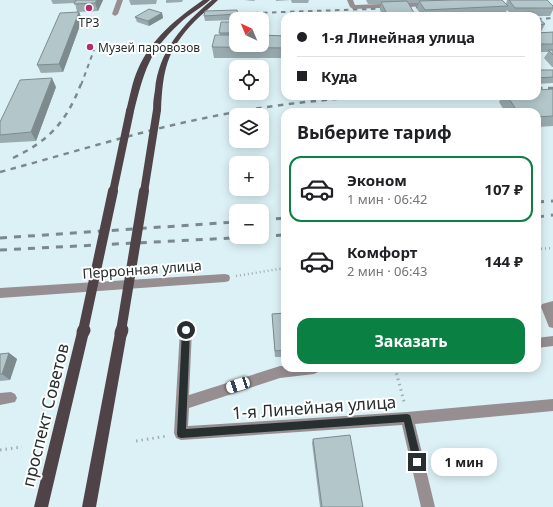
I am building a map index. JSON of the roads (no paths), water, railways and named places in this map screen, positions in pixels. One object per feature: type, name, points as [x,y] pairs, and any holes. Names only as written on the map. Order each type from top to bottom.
[{"type":"main road","name":"проспект Советов","points":[[41,507],[83,332],[130,111],[144,64],[158,42],[176,23],[206,0]]},
{"type":"main road","points":[[89,507],[121,333],[157,110],[162,66],[176,40],[200,12],[215,0]]},
{"type":"street","points":[[115,14],[120,0]]},
{"type":"street","points":[[350,0],[353,7],[439,4]]},
{"type":"street","name":"Перронная улица","points":[[0,293],[225,278]]},
{"type":"street","points":[[550,307],[553,323]]},
{"type":"street","points":[[186,330],[182,404],[281,372]]},
{"type":"street","points":[[541,342],[553,341]]},
{"type":"street","name":"1-я Линейная улица","points":[[182,404],[181,434],[406,414],[553,405]]},
{"type":"street","points":[[406,414],[428,507]]},
{"type":"railway","points":[[283,12],[429,7]]},
{"type":"railway","points":[[269,12],[281,12]]},
{"type":"railway","points":[[541,19],[553,18]]},
{"type":"railway","points":[[81,85],[94,50]]},
{"type":"railway","points":[[13,158],[47,137],[63,119],[81,84]]},
{"type":"railway","points":[[541,88],[553,88]]},
{"type":"railway","points":[[0,172],[128,136],[205,118],[247,110],[323,100]]},
{"type":"railway","points":[[541,202],[553,201]]},
{"type":"railway","points":[[541,216],[553,215]]},
{"type":"railway","points":[[269,219],[281,218]]},
{"type":"railway","points":[[0,238],[229,222]]},
{"type":"railway","points":[[269,236],[281,235]]},
{"type":"railway","points":[[0,250],[229,238]]},
{"type":"place","name":"ТРЗ","points":[[89,8]]},
{"type":"place","name":"Музей паровозов","points":[[90,47]]}]
